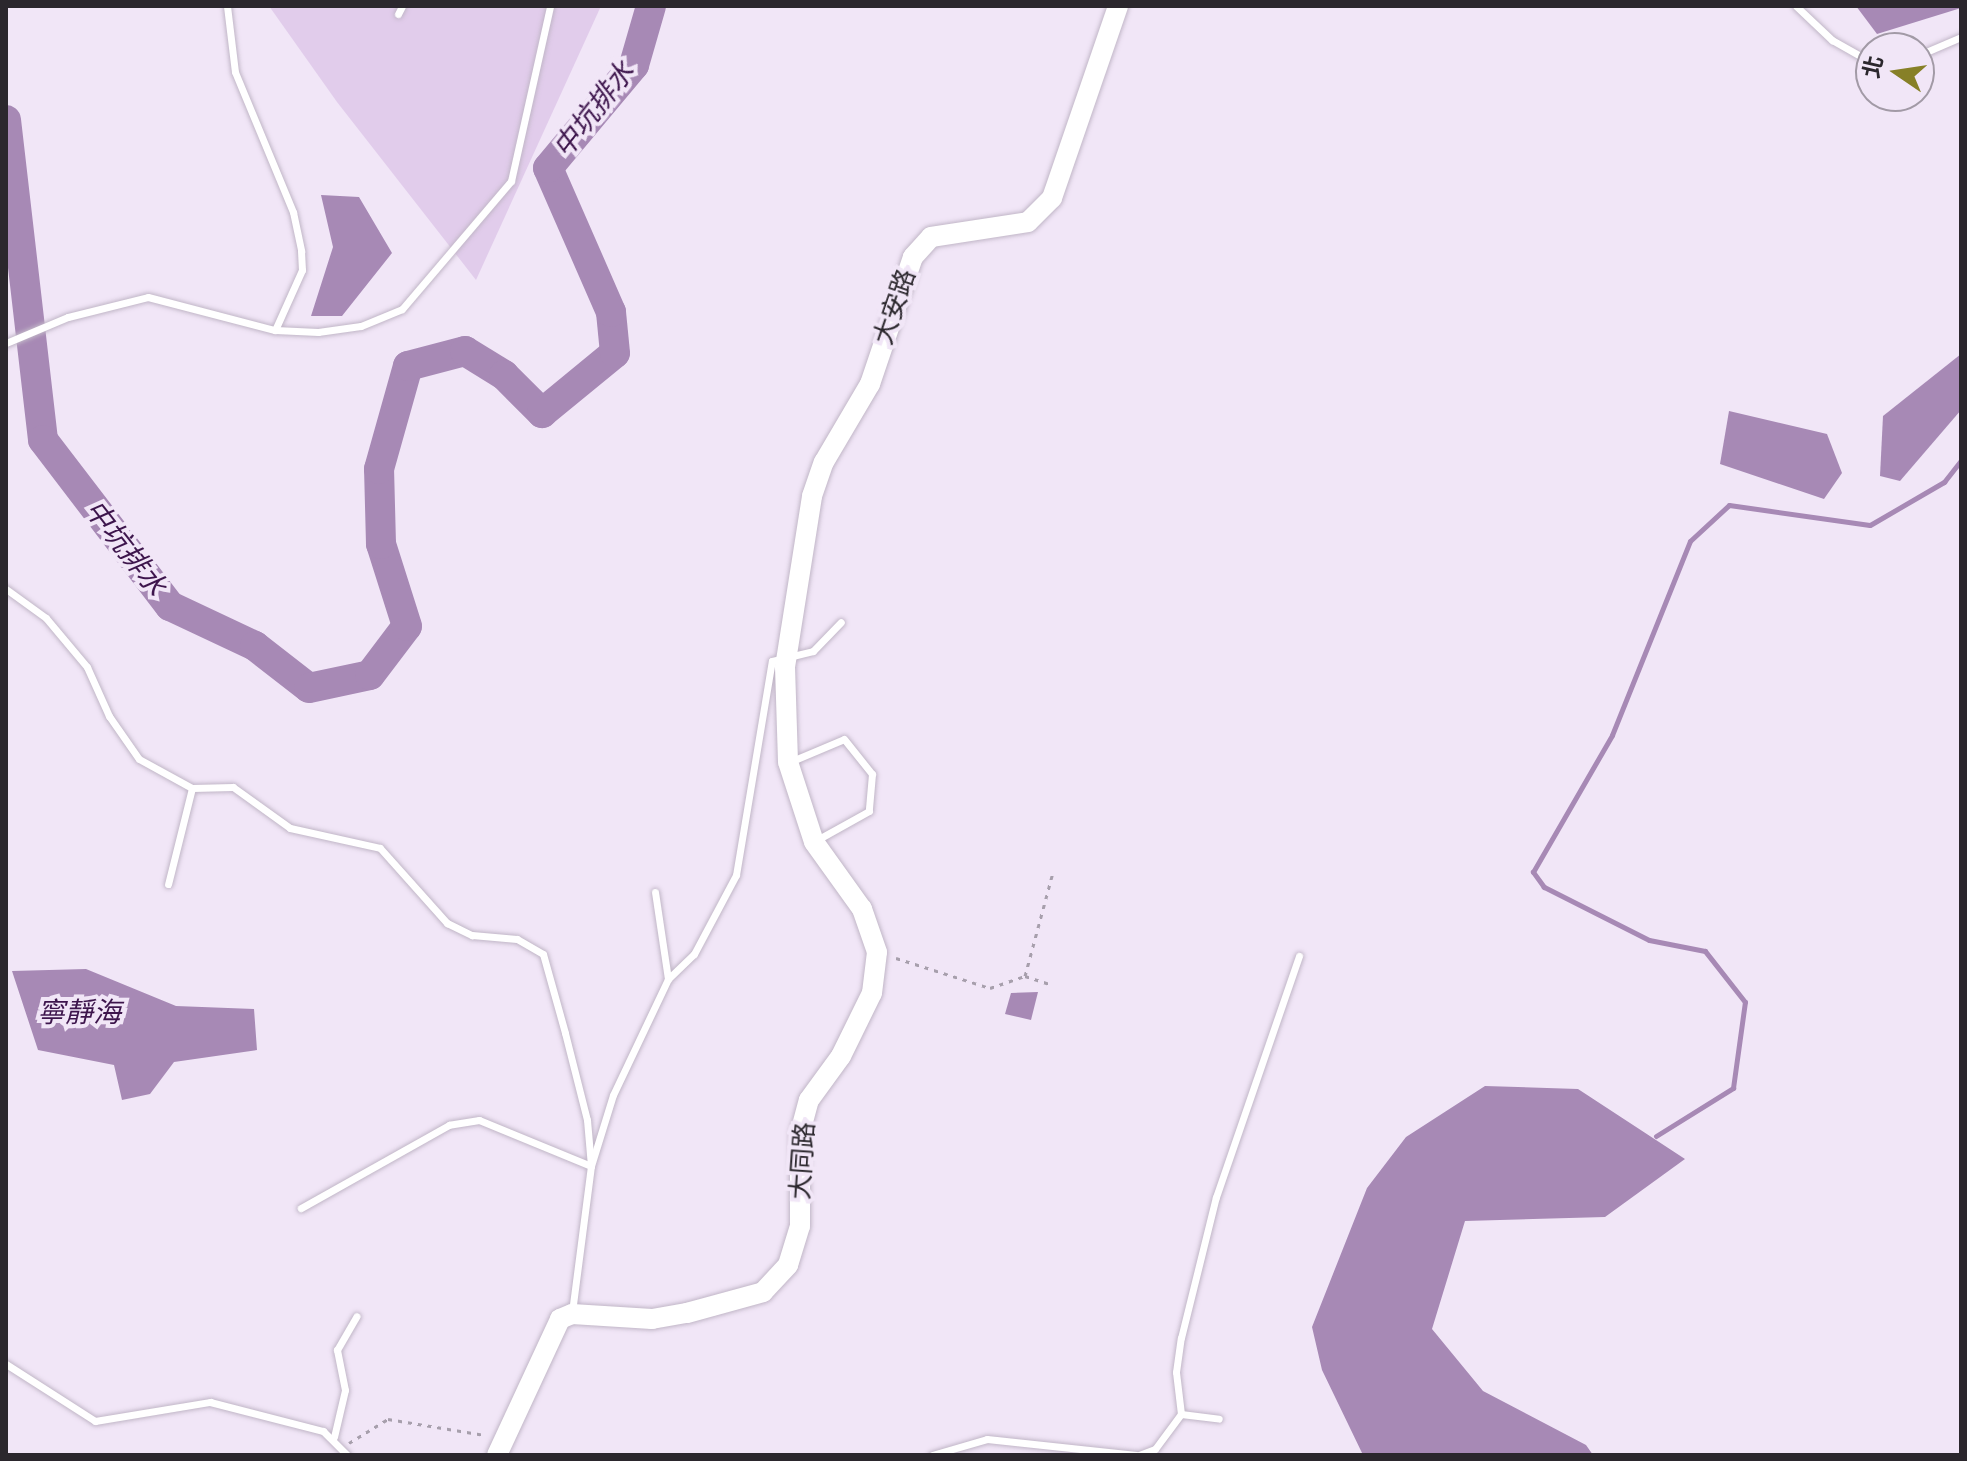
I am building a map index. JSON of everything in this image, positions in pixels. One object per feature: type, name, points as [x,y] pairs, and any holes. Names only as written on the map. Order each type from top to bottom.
[{"type":"street","name":"大安路","points":[[787,653],[812,496],[824,462],[870,384],[913,257],[931,237],[1028,222],[1052,198],[1118,6]]},
{"type":"street","name":"大同路","points":[[572,1314],[652,1319],[687,1313],[763,1292],[788,1265],[800,1226],[800,1133],[809,1100],[841,1056],[872,993],[877,952],[862,909],[814,842],[788,762],[787,653]]},
{"type":"street","points":[[501,1447],[550,1330],[572,1314]]},
{"type":"lane","points":[[227,6],[235,72],[293,212],[301,251],[302,270],[275,330]]},
{"type":"lane","points":[[6,343],[68,317],[148,297],[275,330],[361,326],[402,309],[457,251],[511,181],[550,6]]},
{"type":"lane","points":[[1796,6],[1832,40],[1855,53]]},
{"type":"lane","points":[[1935,48],[1961,37]]},
{"type":"lane","points":[[6,589],[46,618],[87,667],[109,716],[139,759],[192,788],[233,787],[290,828],[380,848],[447,923],[472,935],[517,939],[543,954],[587,1120],[591,1166]]},
{"type":"lane","points":[[572,1314],[591,1166],[613,1095],[668,979],[694,954],[736,875],[772,661],[787,653],[813,651],[841,622]]},
{"type":"lane","points":[[788,762],[844,739],[872,774],[869,811],[814,842]]},
{"type":"lane","points":[[168,884],[192,788]]},
{"type":"lane","points":[[655,892],[668,979]]},
{"type":"lane","points":[[932,1455],[987,1439],[1138,1455],[1155,1449],[1181,1414],[1176,1372],[1181,1338],[1216,1197],[1299,956]]},
{"type":"lane","points":[[301,1208],[449,1125],[479,1120],[591,1166]]},
{"type":"lane","points":[[334,1437],[345,1390],[337,1350],[357,1316]]},
{"type":"lane","points":[[6,1364],[95,1421],[210,1402],[334,1437],[345,1451]]},
{"type":"lane","points":[[1181,1414],[1219,1419]]},
{"type":"path","points":[[1025,976],[1053,872]]},
{"type":"path","points":[[877,952],[990,988],[1025,976],[1053,985]]},
{"type":"path","points":[[345,1451],[388,1419],[501,1447]]},
{"type":"shaded area","points":[[269,6],[601,6],[476,280],[337,102]]},
{"type":"water","points":[[1856,6],[1961,6],[1883,32],[1876,32]]},
{"type":"water","points":[[321,195],[359,197],[392,253],[342,316],[311,316],[333,247]]},
{"type":"water","points":[[1961,354],[1961,410],[1900,481],[1880,476],[1883,416]]},
{"type":"water","points":[[1729,411],[1827,434],[1842,473],[1824,499],[1720,464]]},
{"type":"water","name":"寧靜海","points":[[86,969],[176,1006],[254,1009],[257,1050],[174,1062],[150,1094],[122,1100],[114,1065],[38,1050],[12,971]]},
{"type":"water","points":[[1038,992],[1031,1020],[1005,1014],[1011,993]]},
{"type":"water","points":[[1485,1086],[1578,1089],[1685,1159],[1605,1217],[1465,1221],[1432,1329],[1483,1391],[1586,1445],[1593,1455],[1363,1455],[1322,1370],[1312,1327],[1367,1188],[1406,1137]]},
{"type":"waterway","name":"中坑排水","points":[[6,120],[43,440],[170,606],[255,646],[309,688],[370,675],[407,626],[381,544],[379,469],[408,366],[465,351],[504,375],[542,413],[615,353],[611,312],[548,168],[634,65],[651,6]]},
{"type":"waterway","points":[[1656,1136],[1733,1088],[1745,1002],[1705,951],[1649,940],[1544,887],[1533,872],[1612,735],[1690,541],[1729,505],[1870,525],[1944,482],[1961,460]]}]
